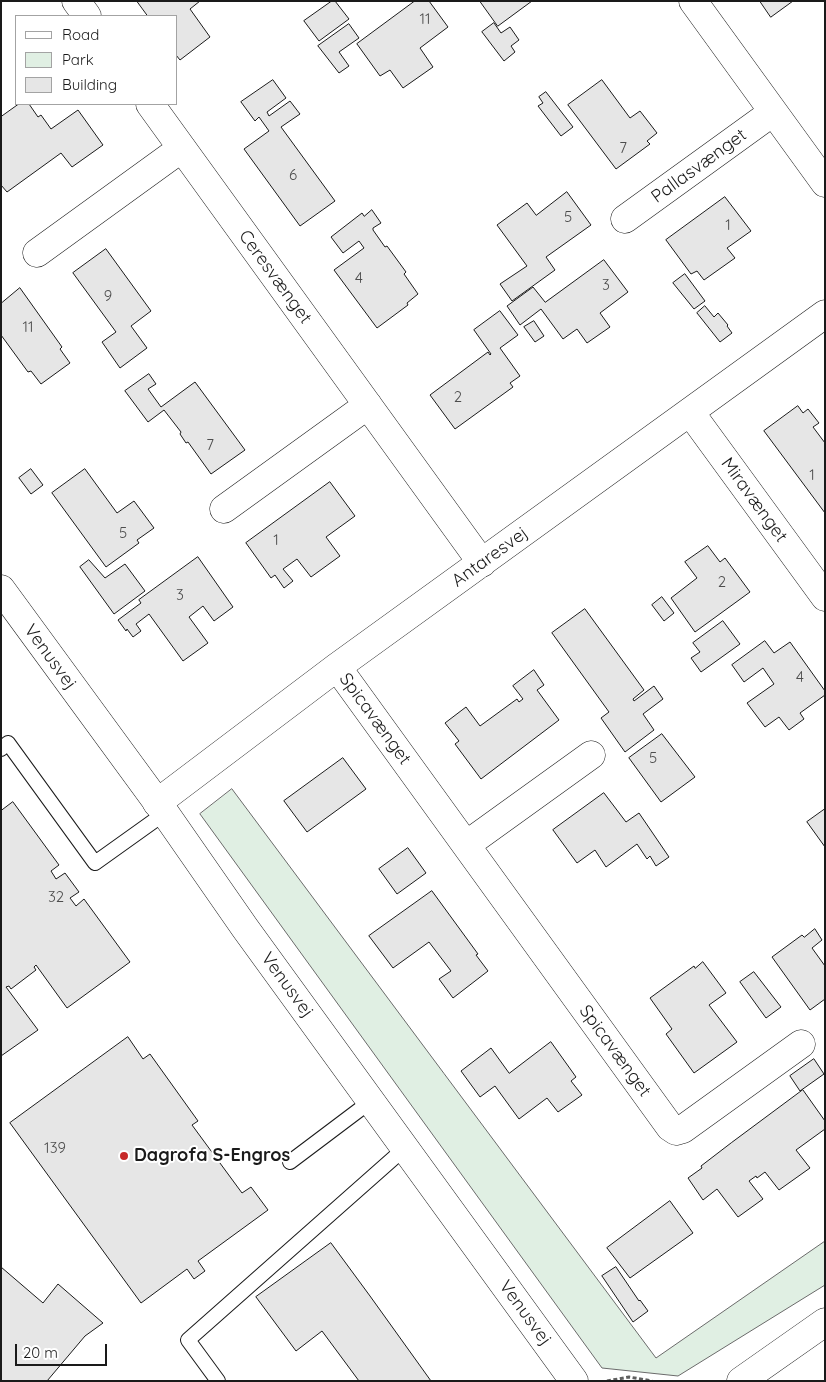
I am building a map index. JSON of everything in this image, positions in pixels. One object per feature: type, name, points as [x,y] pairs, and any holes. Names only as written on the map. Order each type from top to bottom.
[{"type":"street","points":[[76,1],[85,15]]},
{"type":"street","points":[[693,1],[825,183]]},
{"type":"street","name":"Ceresvænget","points":[[151,105],[482,562]]},
{"type":"street","name":"Pallasvænget","points":[[626,220],[774,112]]},
{"type":"street","points":[[37,253],[182,148]]},
{"type":"street","name":"Antaresvej","points":[[161,808],[337,667],[825,314]]},
{"type":"street","points":[[224,509],[368,405]]},
{"type":"street","name":"Miravænget","points":[[690,412],[823,590]]},
{"type":"street","name":"Venusvej","points":[[1,590],[161,808],[245,928],[574,1381]]},
{"type":"street","name":"Spicavænget","points":[[337,667],[670,1127],[676,1131],[683,1129],[800,1044]]},
{"type":"street","points":[[466,845],[591,755]]},
{"type":"street","points":[[741,1381],[825,1322]]},
{"type":"lane","points":[[1,749],[8,743],[95,863],[161,808]]},
{"type":"lane","points":[[290,1162],[371,1101]]},
{"type":"lane","points":[[218,1381],[188,1340],[406,1148]]},
{"type":"path","points":[[607,1381],[629,1377],[652,1381]]},
{"type":"green space","points":[[232,789],[656,1358],[825,1241],[825,1285],[678,1376],[602,1368],[200,814]]},
{"type":"building","points":[[137,1],[200,1],[190,9],[210,37],[180,60],[178,58],[178,15],[147,15]]},
{"type":"building","points":[[332,1],[335,1],[349,19],[319,41],[304,21]]},
{"type":"building","points":[[415,1],[429,1],[448,27],[420,48],[433,67],[403,88],[390,70],[380,76],[357,44]]},
{"type":"building","points":[[480,1],[532,1],[498,26]]},
{"type":"building","points":[[760,1],[793,1],[771,17]]},
{"type":"building","points":[[494,23],[501,33],[510,27],[519,40],[511,46],[515,52],[504,61],[482,32]]},
{"type":"building","points":[[349,24],[359,38],[339,52],[349,66],[339,73],[318,46]]},
{"type":"building","points":[[273,80],[286,98],[267,112],[269,116],[290,101],[300,114],[281,127],[335,201],[300,226],[244,149],[269,131],[259,117],[255,121],[241,102]]},
{"type":"building","points":[[602,80],[630,118],[640,111],[657,133],[647,141],[650,144],[616,169],[568,105]]},
{"type":"building","points":[[546,92],[573,127],[561,136],[538,106],[543,103],[539,97]]},
{"type":"building","points":[[18,105],[30,105],[38,117],[41,115],[51,129],[78,110],[103,145],[72,167],[61,153],[7,192],[1,185],[1,117]]},
{"type":"building","points":[[567,192],[591,225],[546,257],[555,270],[512,301],[500,284],[527,266],[497,225],[527,203],[536,215]]},
{"type":"building","points":[[725,197],[751,231],[727,248],[735,258],[704,280],[697,271],[691,274],[666,240]]},
{"type":"building","points":[[372,210],[381,223],[373,228],[373,230],[406,272],[404,274],[418,294],[407,303],[408,305],[377,328],[334,270],[364,248],[359,241],[343,253],[331,237],[362,213],[364,216]]},
{"type":"building","points":[[106,249],[151,311],[131,326],[147,348],[120,368],[102,342],[116,332],[73,273]]},
{"type":"building","points":[[604,260],[628,292],[600,313],[610,327],[587,343],[577,329],[563,339],[541,309],[520,325],[507,306],[533,287],[545,302]]},
{"type":"building","points":[[685,274],[705,301],[694,309],[673,283]]},
{"type":"building","points":[[20,288],[62,347],[60,349],[70,363],[41,384],[31,371],[28,372],[1,335],[1,301]]},
{"type":"building","points":[[705,306],[714,317],[718,313],[732,333],[720,342],[697,313]]},
{"type":"building","points":[[500,311],[518,335],[500,348],[520,376],[510,383],[513,387],[455,429],[430,395],[488,352],[491,354],[474,330]]},
{"type":"building","points":[[534,321],[544,336],[535,342],[524,327]]},
{"type":"building","points":[[149,374],[156,384],[148,389],[161,407],[195,382],[245,450],[211,474],[188,442],[186,443],[180,434],[181,432],[164,410],[148,422],[125,391]]},
{"type":"building","points":[[798,406],[803,413],[808,409],[819,423],[813,427],[825,443],[825,513],[764,431]]},
{"type":"building","points":[[31,469],[43,485],[31,494],[19,478]]},
{"type":"building","points":[[85,469],[117,513],[134,501],[154,528],[137,540],[139,543],[106,567],[52,493]]},
{"type":"building","points":[[330,482],[355,516],[326,537],[340,556],[311,577],[297,559],[283,569],[293,581],[284,588],[275,575],[271,578],[246,543]]},
{"type":"building","points":[[708,546],[720,562],[725,558],[750,592],[695,632],[671,598],[697,578],[685,562]]},
{"type":"building","points":[[198,557],[233,607],[214,621],[203,606],[189,617],[208,643],[183,661],[149,614],[136,624],[141,631],[133,637],[118,620],[141,603],[139,600]]},
{"type":"building","points":[[89,560],[105,578],[125,564],[145,591],[114,614],[80,567]]},
{"type":"building","points":[[662,597],[674,613],[664,621],[652,605]]},
{"type":"building","points":[[585,609],[644,690],[633,699],[634,701],[654,686],[663,699],[643,714],[654,730],[625,752],[601,718],[609,712],[552,633]]},
{"type":"building","points":[[723,621],[740,644],[701,672],[691,658],[700,652],[693,643]]},
{"type":"building","points":[[765,641],[774,653],[790,642],[825,691],[825,695],[800,713],[804,719],[789,730],[779,717],[765,727],[747,703],[774,684],[763,668],[744,682],[732,665]]},
{"type":"building","points":[[534,670],[544,685],[537,690],[559,720],[481,779],[455,744],[459,741],[445,723],[466,707],[480,726],[517,699],[519,702],[523,699],[513,686]]},
{"type":"building","points":[[662,734],[695,777],[661,802],[629,758]]},
{"type":"building","points":[[343,758],[366,789],[307,832],[284,801]]},
{"type":"building","points":[[604,793],[626,822],[639,813],[669,857],[656,866],[650,856],[647,859],[637,844],[606,867],[595,850],[577,863],[553,830]]},
{"type":"building","points":[[13,802],[59,865],[51,871],[56,879],[65,873],[79,892],[70,898],[76,906],[84,899],[130,962],[67,1008],[36,965],[34,967],[36,970],[11,989],[9,986],[6,987],[38,1030],[1,1056],[1,811]]},
{"type":"building","points":[[825,809],[825,847],[807,822]]},
{"type":"building","points":[[408,848],[426,873],[397,894],[379,869]]},
{"type":"building","points":[[432,891],[478,954],[476,955],[488,971],[453,998],[439,979],[451,971],[429,942],[393,968],[369,936]]},
{"type":"building","points":[[815,929],[822,940],[812,948],[825,966],[825,999],[810,1010],[772,957],[802,935],[804,937]]},
{"type":"building","points":[[703,962],[726,993],[709,1005],[737,1042],[694,1073],[666,1034],[672,1029],[650,998],[694,966],[695,968]]},
{"type":"building","points":[[754,972],[781,1007],[766,1018],[740,982]]},
{"type":"building","name":"Dagrofa S-Engros","points":[[128,1037],[143,1059],[150,1054],[198,1121],[192,1125],[242,1193],[251,1187],[268,1210],[198,1261],[205,1271],[194,1279],[187,1269],[141,1303],[10,1123]]},
{"type":"building","points":[[551,1042],[576,1077],[571,1081],[582,1095],[558,1112],[547,1098],[519,1119],[495,1086],[480,1097],[461,1071],[491,1048],[509,1073]]},
{"type":"building","points":[[814,1059],[824,1074],[800,1091],[790,1076]]},
{"type":"building","points":[[803,1090],[825,1121],[825,1129],[796,1150],[810,1168],[779,1190],[765,1172],[757,1178],[756,1176],[749,1181],[763,1199],[738,1217],[717,1189],[703,1200],[688,1178],[731,1143]]},
{"type":"building","points":[[670,1201],[693,1233],[630,1278],[607,1248]]},
{"type":"building","points":[[331,1243],[431,1381],[359,1381],[322,1331],[296,1351],[256,1297]]},
{"type":"building","points":[[1,1267],[43,1303],[58,1284],[103,1323],[85,1336],[47,1381],[1,1381]]},
{"type":"building","points":[[616,1267],[648,1311],[633,1322],[602,1276]]},
{"type":"place","name":"Dagrofa S-Engros","points":[[124,1156]]}]
